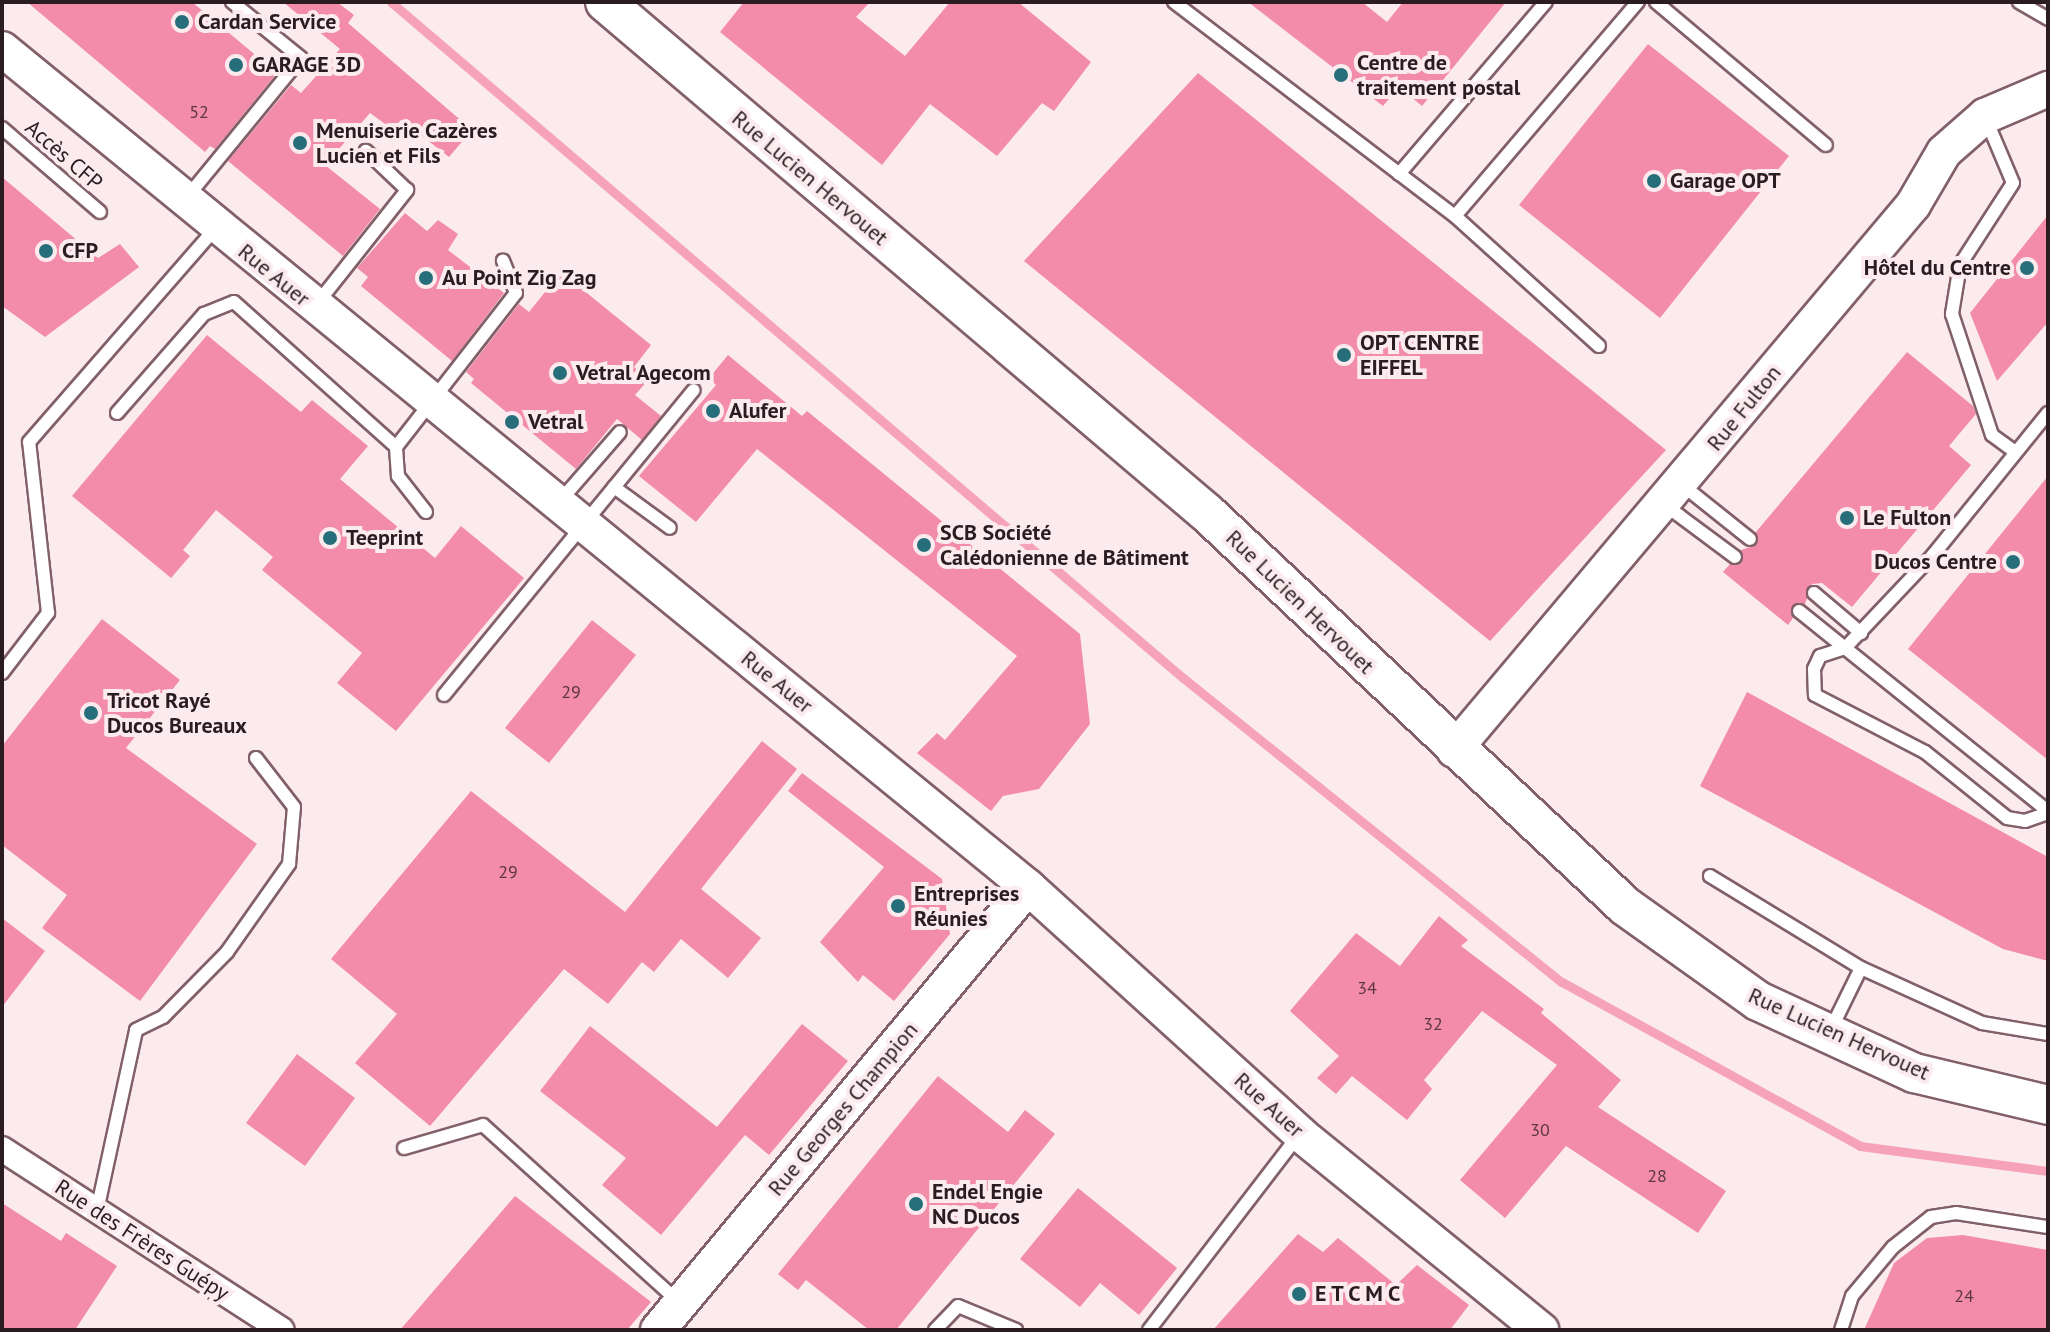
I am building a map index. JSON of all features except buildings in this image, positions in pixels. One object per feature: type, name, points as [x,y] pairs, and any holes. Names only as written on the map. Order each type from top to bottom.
[{"type":"main road","name":"Rue Lucien Hervouet","points":[[605,2],[1207,513],[1454,750],[1625,906],[1758,1001],[1914,1073],[2048,1105]]},
{"type":"street","name":"Rue Auer","points":[[2,49],[186,198],[216,228],[1028,887],[1300,1134],[1541,1330]]},
{"type":"street","name":"Rue Fulton","points":[[1454,750],[1673,494],[1913,205],[1944,152],[1985,116],[2046,93]]},
{"type":"street","name":"Rue Georges Champion","points":[[658,1330],[1028,887]]},
{"type":"street","name":"Rue des Frères Guépy","points":[[2,1149],[282,1330]]},
{"type":"lane","points":[[186,198],[301,58],[232,2]]},
{"type":"lane","points":[[1174,2],[1455,216],[1599,346]]},
{"type":"lane","points":[[1399,174],[1546,2]]},
{"type":"lane","points":[[1455,216],[1638,2]]},
{"type":"lane","points":[[1656,2],[1826,145]]},
{"type":"lane","points":[[2019,2],[2048,19]]},
{"type":"lane","points":[[1985,116],[2013,183],[1960,265],[1952,314],[1992,435],[2015,452]]},
{"type":"lane","name":"Accès CFP","points":[[2,128],[100,212]]},
{"type":"lane","points":[[314,307],[407,190],[366,151]]},
{"type":"lane","points":[[2,673],[48,613],[29,442],[216,228]]},
{"type":"lane","points":[[426,512],[398,476],[396,447],[429,398],[516,293],[503,260]]},
{"type":"lane","points":[[117,413],[204,314],[234,302],[396,447]]},
{"type":"lane","points":[[571,514],[614,487],[694,390]]},
{"type":"lane","points":[[1799,611],[1845,648],[2048,812],[2025,821],[2007,818],[1925,752],[1815,695],[1814,669],[1820,656],[1845,648],[1861,633],[1933,555],[2048,413]]},
{"type":"lane","points":[[444,695],[571,514],[620,432]]},
{"type":"lane","points":[[614,487],[670,528]]},
{"type":"lane","points":[[1673,494],[1750,539]]},
{"type":"lane","points":[[1673,494],[1735,557]]},
{"type":"lane","points":[[1814,593],[1861,633]]},
{"type":"lane","points":[[97,1211],[136,1030],[163,1017],[227,952],[289,864],[294,807],[256,758]]},
{"type":"lane","points":[[1710,876],[1861,968],[1982,1023],[2048,1034]]},
{"type":"lane","points":[[1829,1033],[1861,968]]},
{"type":"lane","points":[[404,1148],[483,1125],[680,1303]]},
{"type":"lane","points":[[1149,1330],[1300,1134]]},
{"type":"lane","points":[[1841,1330],[1852,1296],[1893,1247],[1931,1217],[1956,1213],[2048,1227]]},
{"type":"lane","points":[[935,1330],[958,1306],[1016,1330]]},
{"type":"waterway","points":[[391,2],[1182,677],[1562,982],[1860,1146],[2048,1171]]},
{"type":"place","name":"Cardan Service","points":[[182,22]]},
{"type":"place","name":"GARAGE 3D","points":[[236,65]]},
{"type":"place","name":"Centre de traitement postal","points":[[1341,75]]},
{"type":"place","name":"Menuiserie Cazères Lucien et Fils","points":[[300,143]]},
{"type":"place","name":"Garage OPT","points":[[1654,181]]},
{"type":"place","name":"CFP","points":[[46,251]]},
{"type":"place","name":"Hôtel du Centre","points":[[2027,268]]},
{"type":"place","name":"Au Point Zig Zag","points":[[426,278]]},
{"type":"place","name":"OPT CENTRE EIFFEL","points":[[1344,355]]},
{"type":"place","name":"Vetral Agecom","points":[[560,373]]},
{"type":"place","name":"Alufer","points":[[713,411]]},
{"type":"place","name":"Vetral","points":[[512,422]]},
{"type":"place","name":"Le Fulton","points":[[1847,518]]},
{"type":"place","name":"Teeprint","points":[[330,538]]},
{"type":"place","name":"SCB Société Calédonienne de Bâtiment","points":[[924,545]]},
{"type":"place","name":"Ducos Centre","points":[[2013,562]]},
{"type":"place","name":"Tricot Rayé Ducos Bureaux","points":[[91,713]]},
{"type":"place","name":"Entreprises Réunies","points":[[898,906]]},
{"type":"place","name":"Endel Engie NC Ducos","points":[[916,1204]]},
{"type":"place","name":"E T C M C","points":[[1299,1294]]}]
